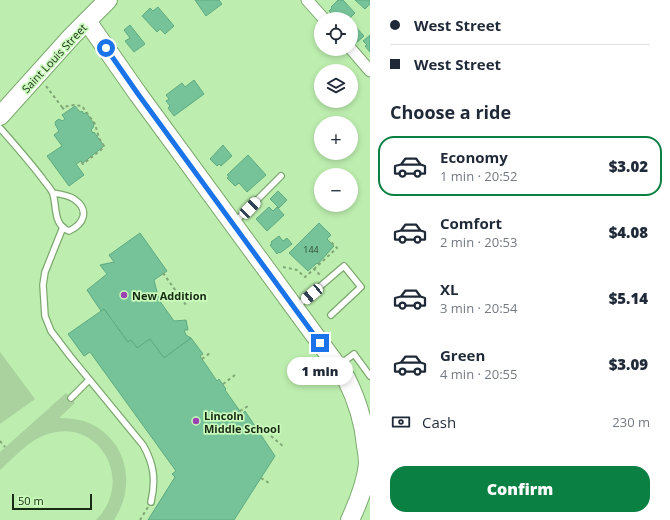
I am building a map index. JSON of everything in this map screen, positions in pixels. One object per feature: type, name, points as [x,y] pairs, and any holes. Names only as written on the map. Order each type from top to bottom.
[{"type":"main road","name":"Saint Louis Street","points":[[0,116],[108,0]]},
{"type":"main road","points":[[88,21],[138,94],[346,378],[360,411],[368,463],[361,494],[350,520]]},
{"type":"street","points":[[307,0],[318,12]]},
{"type":"street","points":[[357,56],[370,71]]},
{"type":"lane","points":[[0,128],[21,151],[53,193],[55,213],[63,227],[69,231],[75,228],[80,224],[84,216],[80,204],[73,198],[53,193]]},
{"type":"lane","points":[[233,224],[281,176]]},
{"type":"lane","points":[[63,227],[45,272],[42,285],[45,316],[51,332],[143,445],[153,468],[154,489],[151,502]]},
{"type":"lane","points":[[295,309],[344,266],[361,287],[332,315]]},
{"type":"lane","points":[[337,367],[354,354],[370,376]]},
{"type":"lane","points":[[71,398],[89,380]]},
{"type":"path","points":[[48,88],[66,112]]},
{"type":"path","points":[[62,107],[74,105],[82,106],[95,124],[104,144],[102,149],[83,164],[81,162]]},
{"type":"path","points":[[278,268],[284,267],[297,270],[305,277],[337,248],[329,240]]},
{"type":"path","points":[[314,269],[322,278]]},
{"type":"path","points":[[163,274],[186,305],[188,305]]},
{"type":"path","points":[[202,359],[210,353]]},
{"type":"path","points":[[223,384],[235,375]]},
{"type":"path","points":[[240,411],[248,406]]},
{"type":"path","points":[[271,436],[284,447]]},
{"type":"path","points":[[0,441],[5,447]]},
{"type":"path","points":[[261,478],[269,483]]},
{"type":"path","points":[[140,520],[151,502]]},
{"type":"green space","points":[[0,352],[35,399],[0,424]]},
{"type":"green space","points":[[66,393],[75,403],[59,418],[84,421],[98,428],[110,438],[118,449],[124,463],[126,477],[125,491],[121,506],[114,520],[96,520],[107,504],[112,487],[111,470],[105,455],[95,443],[81,434],[64,431],[45,435],[33,441],[0,470],[0,452]]},
{"type":"building","points":[[195,0],[219,0],[222,4],[206,16]]},
{"type":"building","points":[[338,0],[343,0],[354,12],[330,12],[331,7]]},
{"type":"building","points":[[355,0],[370,0],[370,4],[365,9]]},
{"type":"building","points":[[158,7],[174,26],[165,34],[160,29],[157,32],[142,16],[150,8],[153,11]]},
{"type":"building","points":[[130,25],[145,44],[134,52],[125,41],[130,38],[124,30]]},
{"type":"building","points":[[358,30],[364,36],[358,41]]},
{"type":"building","points":[[370,35],[370,52],[365,46],[367,45],[363,41]]},
{"type":"building","points":[[194,80],[204,94],[174,116],[168,108],[170,106],[166,101],[169,99],[166,95],[182,83],[185,87]]},
{"type":"building","points":[[75,106],[80,112],[82,111],[84,114],[86,112],[94,124],[91,130],[104,146],[83,163],[81,161],[76,164],[84,175],[69,186],[47,156],[62,146],[54,135],[59,131],[55,123],[56,121],[59,119],[62,121],[65,119],[62,115]]},
{"type":"building","points":[[223,145],[232,156],[221,166],[219,164],[217,166],[210,159]]},
{"type":"building","points":[[248,155],[266,175],[247,192],[239,183],[235,186],[227,178],[229,176],[227,175]]},
{"type":"building","points":[[278,191],[287,200],[279,208],[270,199]]},
{"type":"building","points":[[269,207],[273,211],[277,207],[284,215],[267,231],[256,219]]},
{"type":"building","points":[[319,223],[331,235],[327,239],[334,246],[318,264],[317,263],[308,271],[289,253]]},
{"type":"building","name":"New Addition","points":[[140,233],[167,271],[154,280],[159,300],[174,321],[186,320],[188,330],[184,330],[186,335],[191,338],[164,358],[150,339],[137,348],[131,340],[128,342],[104,309],[101,311],[87,290],[107,274],[100,265],[114,262],[109,255]]},
{"type":"building","points":[[279,236],[283,241],[287,238],[292,244],[277,254],[270,245],[272,244],[271,242]]},
{"type":"building","name":"Lincoln Middle School","points":[[104,309],[128,342],[131,340],[137,348],[150,339],[164,358],[191,338],[203,354],[200,356],[217,381],[219,379],[242,414],[245,411],[275,456],[234,520],[148,520],[175,477],[172,474],[176,471],[90,352],[84,356],[68,334]]},
{"type":"place","name":"New Addition","points":[[124,295]]},
{"type":"place","name":"Lincoln Middle School","points":[[196,421]]},
{"type":"route","points":[[106,48],[320,343]]}]
